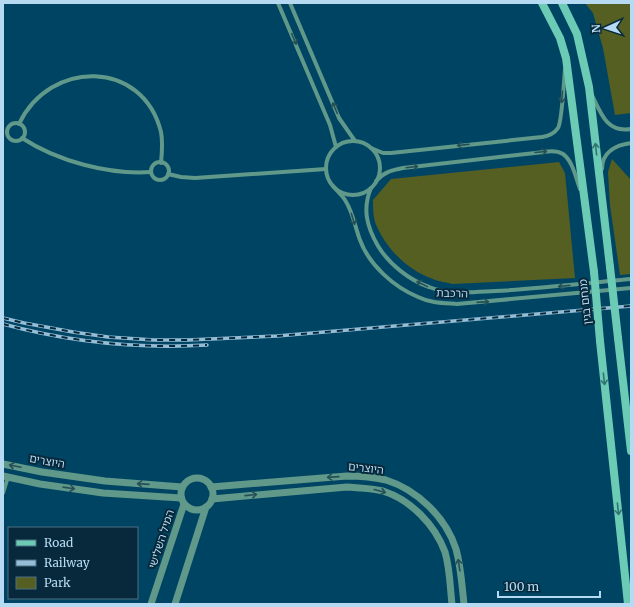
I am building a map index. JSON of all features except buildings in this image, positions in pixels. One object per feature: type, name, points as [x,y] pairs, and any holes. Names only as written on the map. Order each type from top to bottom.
[{"type":"main road","name":"מנחם בגין","points":[[542,3],[560,38],[566,58],[594,272],[628,604]]},
{"type":"main road","points":[[562,3],[577,34],[589,87],[631,452]]},
{"type":"street","points":[[278,3],[330,125],[336,147]]},
{"type":"street","points":[[290,3],[339,118],[355,141]]},
{"type":"street","points":[[566,58],[561,123],[554,133],[550,135],[391,153],[382,153],[364,143],[355,141],[345,142],[336,147],[329,155],[326,169],[329,180],[339,191],[347,194],[360,194],[371,188],[381,175],[389,171],[403,168],[554,152],[562,154],[568,160],[584,200]]},
{"type":"street","points":[[19,124],[28,107],[52,86],[63,81],[88,76],[113,79],[135,91],[144,99],[151,109],[161,133],[161,163]]},
{"type":"street","points":[[589,87],[604,119],[608,123],[621,130],[631,129]]},
{"type":"street","points":[[12,124],[19,124],[25,132],[22,138],[16,141],[10,139],[5,128],[12,124]]},
{"type":"street","points":[[22,138],[44,151],[86,165],[127,173],[151,172]]},
{"type":"street","points":[[602,202],[602,166],[606,156],[613,148],[619,145],[631,143]]},
{"type":"street","points":[[371,148],[379,163],[379,172],[376,181]]},
{"type":"street","points":[[156,163],[161,163],[166,165],[168,168],[168,174],[160,180],[154,178],[151,172],[153,165],[156,163]]},
{"type":"street","points":[[168,174],[195,178],[326,169]]},
{"type":"street","name":"הרכבת","points":[[333,186],[346,200],[360,241],[367,256],[396,285],[418,297],[437,302],[457,304],[631,288]]},
{"type":"street","name":"הרכבת","points":[[371,188],[366,203],[366,211],[367,220],[373,237],[382,252],[398,269],[429,288],[450,292],[481,292],[523,290],[631,279]]},
{"type":"street","name":"היוצרים","points":[[3,464],[42,472],[105,481],[182,487]]},
{"type":"street","points":[[3,493],[6,476]]},
{"type":"street","name":"היוצרים","points":[[6,476],[40,484],[103,493],[182,501]]},
{"type":"street","name":"היוצרים","points":[[211,487],[347,476],[368,476],[387,480],[406,489],[424,502],[438,516],[449,532],[456,549],[464,604]]},
{"type":"street","points":[[194,478],[205,480],[211,487],[213,495],[212,499],[209,505],[202,510],[188,508],[182,501],[180,491],[188,480],[194,478]]},
{"type":"street","name":"היוצרים","points":[[212,499],[347,487],[384,491],[400,499],[417,511],[429,523],[439,538],[448,566],[452,604]]},
{"type":"street","name":"המיל השלישי","points":[[151,604],[182,501]]},
{"type":"street","points":[[176,604],[206,507]]},
{"type":"green space","points":[[585,3],[631,3],[631,113],[615,115],[603,48],[593,13]]},
{"type":"green space","points":[[612,159],[631,180],[631,274],[620,275],[610,205],[608,172]]},
{"type":"green space","points":[[559,162],[565,173],[575,278],[452,284],[438,281],[414,270],[398,257],[379,232],[375,222],[373,214],[373,200],[391,179]]},
{"type":"railway","points":[[3,318],[73,332],[108,337],[154,340],[188,340],[277,336],[631,306]]},
{"type":"railway","points":[[3,324],[79,340],[104,343],[156,346],[207,345]]}]
